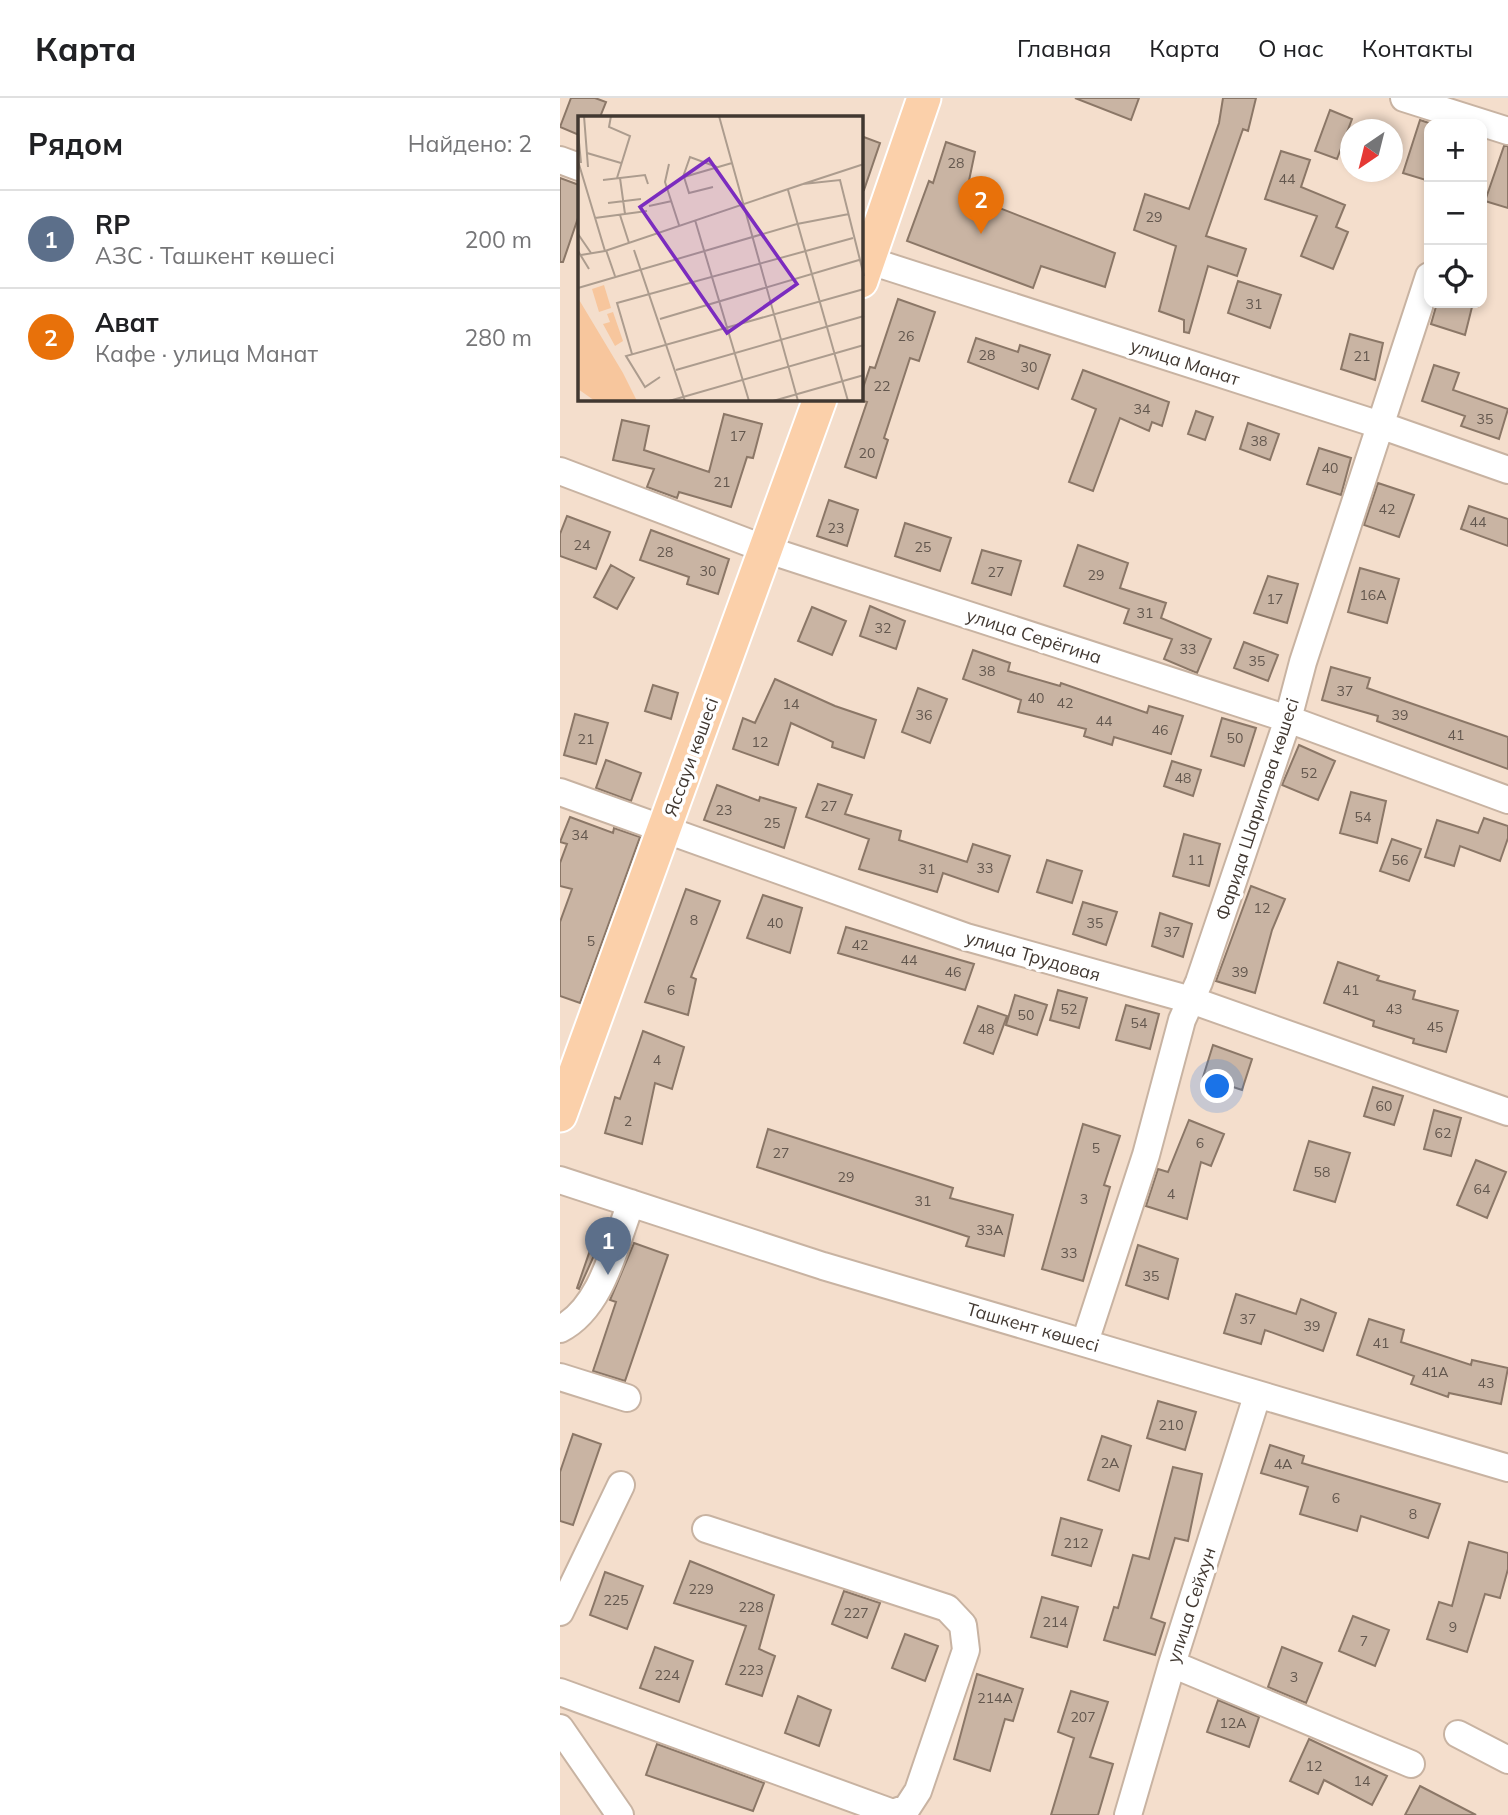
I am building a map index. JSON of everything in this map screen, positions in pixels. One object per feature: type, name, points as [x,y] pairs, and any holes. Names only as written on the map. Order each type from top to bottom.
[{"type":"main road","points":[[863,266],[924,98]]},
{"type":"main road","name":"Яссауи көшесі","points":[[560,1115],[768,550],[819,401]]},
{"type":"street","points":[[1404,98],[1483,115],[1508,131]]},
{"type":"street","points":[[560,160],[578,167]]},
{"type":"street","name":"улица Манат","points":[[863,266],[1380,425],[1508,470]]},
{"type":"street","name":"Фарида Шарипова көшесі","points":[[1085,1342],[1146,1155],[1182,1020],[1288,719],[1424,291]]},
{"type":"street","name":"улица Серёгина","points":[[560,471],[768,550],[1288,719],[1508,800]]},
{"type":"street","name":"улица Трудовая","points":[[560,792],[966,937],[1191,1000],[1508,1112]]},
{"type":"street","name":"Ташкент көшесі","points":[[560,1180],[823,1266],[1508,1468]]},
{"type":"street","points":[[560,1329],[577,1321],[594,1295],[631,1203]]},
{"type":"street","points":[[560,1377],[627,1398]]},
{"type":"street","name":"улица Сейхун","points":[[1128,1815],[1171,1664],[1257,1396]]},
{"type":"street","points":[[560,1612],[621,1485]]},
{"type":"street","points":[[560,1692],[893,1813],[906,1812],[918,1791],[966,1650],[963,1625],[947,1608],[706,1529]]},
{"type":"street","points":[[1171,1664],[1411,1764]]},
{"type":"street","points":[[1458,1734],[1508,1760]]},
{"type":"street","points":[[565,1745],[620,1815]]},
{"type":"building","points":[[571,98],[595,98],[606,102],[600,116],[578,116],[578,135],[560,127]]},
{"type":"building","points":[[1075,98],[1139,98],[1131,120]]},
{"type":"building","points":[[1223,98],[1256,98],[1248,131],[1243,129],[1206,236],[1246,249],[1237,276],[1208,266],[1189,333],[1184,332],[1184,320],[1159,311],[1176,246],[1134,230],[1145,194],[1189,209],[1219,123]]},
{"type":"building","points":[[1330,110],[1352,119],[1340,119],[1340,151],[1337,159],[1315,151]]},
{"type":"building","points":[[1420,120],[1424,121],[1424,179],[1403,173]]},
{"type":"building","points":[[863,137],[880,143],[863,190]]},
{"type":"building","points":[[946,142],[975,152],[966,195],[1115,253],[1105,287],[1041,266],[1033,288],[907,241],[929,181],[933,183]]},
{"type":"building","points":[[1504,146],[1508,146],[1508,208],[1487,202]]},
{"type":"building","points":[[1281,151],[1310,160],[1301,187],[1345,205],[1336,227],[1348,232],[1333,269],[1301,256],[1317,216],[1265,199]]},
{"type":"building","points":[[560,178],[578,185],[578,218],[563,262],[560,262]]},
{"type":"building","points":[[1238,281],[1281,295],[1270,328],[1228,313]]},
{"type":"building","points":[[898,299],[935,312],[919,361],[910,358],[884,438],[888,440],[876,478],[845,467],[867,402],[863,401],[863,388],[870,367],[875,368]]},
{"type":"building","points":[[1436,308],[1472,308],[1465,335],[1431,324]]},
{"type":"building","points":[[1350,334],[1383,343],[1375,380],[1341,369]]},
{"type":"building","points":[[976,338],[1018,352],[1020,345],[1050,355],[1038,389],[968,362]]},
{"type":"building","points":[[1434,365],[1459,373],[1453,390],[1508,409],[1499,439],[1461,426],[1465,416],[1422,401]]},
{"type":"building","points":[[1083,370],[1169,402],[1162,426],[1152,422],[1149,431],[1120,418],[1093,491],[1069,482],[1096,409],[1072,399]]},
{"type":"building","points":[[1196,411],[1213,417],[1205,440],[1188,434]]},
{"type":"building","points":[[724,414],[762,424],[753,458],[747,457],[731,507],[679,492],[677,498],[647,487],[654,469],[613,460],[622,420],[649,426],[644,450],[709,472]]},
{"type":"building","points":[[1248,423],[1279,434],[1270,460],[1240,449]]},
{"type":"building","points":[[1319,448],[1351,458],[1341,495],[1307,484]]},
{"type":"building","points":[[1378,483],[1414,495],[1399,537],[1364,525]]},
{"type":"building","points":[[829,500],[858,510],[847,546],[817,536]]},
{"type":"building","points":[[1469,506],[1508,519],[1508,546],[1461,529]]},
{"type":"building","points":[[567,516],[610,532],[596,569],[560,556],[560,534]]},
{"type":"building","points":[[905,523],[951,538],[940,571],[895,556]]},
{"type":"building","points":[[651,530],[729,559],[718,594],[687,584],[689,577],[640,560]]},
{"type":"building","points":[[1078,545],[1128,563],[1120,588],[1166,603],[1161,618],[1211,639],[1197,673],[1164,659],[1172,639],[1124,623],[1129,609],[1064,586]]},
{"type":"building","points":[[982,550],[1021,561],[1011,595],[972,583]]},
{"type":"building","points":[[611,565],[634,578],[617,609],[594,597]]},
{"type":"building","points":[[1360,568],[1399,579],[1387,623],[1348,612]]},
{"type":"building","points":[[1268,576],[1298,584],[1287,623],[1254,613]]},
{"type":"building","points":[[870,606],[905,621],[896,649],[860,636]]},
{"type":"building","points":[[812,607],[846,621],[832,655],[798,641]]},
{"type":"building","points":[[1244,642],[1278,655],[1268,681],[1234,668]]},
{"type":"building","points":[[973,650],[1010,663],[1008,671],[1060,686],[1061,683],[1147,713],[1149,706],[1183,716],[1171,754],[1114,737],[1112,745],[1084,736],[1086,729],[1018,712],[1021,700],[963,679]]},
{"type":"building","points":[[1331,667],[1370,678],[1367,688],[1508,737],[1508,769],[1377,721],[1378,716],[1322,700]]},
{"type":"building","points":[[775,679],[835,706],[876,720],[864,758],[832,747],[833,742],[791,723],[778,765],[733,749],[743,718],[755,723]]},
{"type":"building","points":[[653,685],[678,693],[671,719],[645,711]]},
{"type":"building","points":[[918,688],[947,699],[930,743],[902,732]]},
{"type":"building","points":[[575,714],[608,723],[596,764],[564,755]]},
{"type":"building","points":[[1222,718],[1256,728],[1244,766],[1211,756]]},
{"type":"building","points":[[1299,745],[1335,761],[1318,800],[1282,785]]},
{"type":"building","points":[[606,760],[641,773],[631,801],[596,788]]},
{"type":"building","points":[[1172,761],[1201,770],[1193,796],[1164,786]]},
{"type":"building","points":[[818,784],[852,795],[845,814],[901,831],[899,840],[967,862],[973,844],[1010,856],[998,892],[943,873],[937,892],[859,869],[869,839],[806,817]]},
{"type":"building","points":[[717,785],[759,801],[760,797],[796,808],[784,848],[704,820]]},
{"type":"building","points":[[1351,792],[1386,801],[1377,843],[1340,833]]},
{"type":"building","points":[[570,817],[613,833],[614,828],[640,837],[580,1003],[560,996],[560,922],[572,889],[560,886],[560,863],[567,844],[560,842]]},
{"type":"building","points":[[1484,818],[1508,826],[1508,838],[1500,861],[1460,846],[1454,866],[1425,857],[1437,820],[1478,833]]},
{"type":"building","points":[[1184,834],[1220,844],[1209,886],[1173,876]]},
{"type":"building","points":[[1392,839],[1421,849],[1409,881],[1380,871]]},
{"type":"building","points":[[1047,860],[1082,871],[1072,903],[1037,892]]},
{"type":"building","points":[[1251,886],[1285,899],[1272,930],[1255,993],[1216,981]]},
{"type":"building","points":[[686,889],[720,901],[691,977],[696,979],[688,1015],[645,1002]]},
{"type":"building","points":[[763,895],[802,908],[790,953],[747,938]]},
{"type":"building","points":[[1083,902],[1117,912],[1106,945],[1073,934]]},
{"type":"building","points":[[1160,913],[1192,924],[1183,957],[1152,946]]},
{"type":"building","points":[[846,927],[974,964],[965,990],[838,953]]},
{"type":"building","points":[[1338,962],[1379,976],[1377,980],[1415,991],[1413,999],[1458,1011],[1446,1052],[1413,1043],[1414,1039],[1373,1026],[1374,1021],[1324,1003]]},
{"type":"building","points":[[1058,990],[1087,998],[1079,1028],[1050,1020]]},
{"type":"building","points":[[1015,995],[1047,1005],[1037,1035],[1006,1025]]},
{"type":"building","points":[[1126,1005],[1159,1014],[1150,1049],[1116,1040]]},
{"type":"building","points":[[978,1006],[1007,1016],[993,1054],[964,1043]]},
{"type":"building","points":[[643,1031],[684,1047],[672,1089],[655,1083],[642,1144],[605,1133],[615,1097],[620,1099]]},
{"type":"building","points":[[1213,1045],[1252,1059],[1242,1090],[1203,1077]]},
{"type":"building","points":[[1373,1087],[1403,1096],[1394,1125],[1364,1116]]},
{"type":"building","points":[[1434,1110],[1461,1118],[1451,1156],[1424,1149]]},
{"type":"building","points":[[1189,1120],[1224,1134],[1211,1166],[1201,1162],[1187,1219],[1146,1206],[1158,1169],[1168,1172]]},
{"type":"building","points":[[1083,1124],[1120,1136],[1104,1185],[1110,1187],[1083,1281],[1042,1269]]},
{"type":"building","points":[[768,1129],[953,1188],[950,1198],[1013,1215],[1004,1256],[966,1246],[969,1237],[757,1167]]},
{"type":"building","points":[[1309,1141],[1350,1153],[1335,1202],[1294,1190]]},
{"type":"building","points":[[1476,1160],[1506,1172],[1487,1218],[1457,1205]]},
{"type":"building","points":[[597,1230],[604,1233],[579,1289],[577,1288]]},
{"type":"building","points":[[634,1243],[668,1255],[625,1381],[593,1371],[616,1302],[610,1300]]},
{"type":"building","points":[[1138,1245],[1178,1259],[1168,1299],[1126,1285]]},
{"type":"building","points":[[1236,1294],[1296,1314],[1301,1299],[1336,1313],[1323,1351],[1265,1330],[1261,1344],[1224,1333]]},
{"type":"building","points":[[1369,1319],[1404,1330],[1401,1342],[1471,1365],[1472,1360],[1508,1368],[1501,1404],[1449,1393],[1448,1397],[1411,1384],[1414,1376],[1357,1355]]},
{"type":"building","points":[[1158,1401],[1196,1412],[1185,1450],[1147,1438]]},
{"type":"building","points":[[573,1434],[601,1444],[573,1525],[560,1521],[560,1472]]},
{"type":"building","points":[[1102,1436],[1131,1446],[1119,1491],[1088,1480]]},
{"type":"building","points":[[1270,1445],[1304,1456],[1302,1463],[1440,1504],[1428,1538],[1361,1516],[1357,1531],[1300,1514],[1308,1487],[1261,1473]]},
{"type":"building","points":[[1173,1467],[1202,1474],[1188,1541],[1175,1538],[1151,1618],[1165,1623],[1155,1655],[1104,1640],[1114,1607],[1118,1608],[1133,1555],[1149,1559]]},
{"type":"building","points":[[1061,1518],[1102,1530],[1091,1566],[1052,1555]]},
{"type":"building","points":[[1469,1542],[1508,1553],[1508,1569],[1500,1598],[1485,1594],[1467,1652],[1427,1639],[1439,1602],[1452,1606]]},
{"type":"building","points":[[690,1561],[774,1595],[759,1649],[775,1656],[762,1696],[726,1684],[746,1626],[674,1603]]},
{"type":"building","points":[[605,1572],[643,1586],[627,1629],[590,1615]]},
{"type":"building","points":[[844,1591],[880,1603],[867,1638],[832,1624]]},
{"type":"building","points":[[1042,1597],[1078,1607],[1067,1647],[1031,1637]]},
{"type":"building","points":[[1353,1616],[1389,1630],[1375,1666],[1339,1651]]},
{"type":"building","points":[[905,1634],[938,1646],[925,1681],[892,1668]]},
{"type":"building","points":[[655,1647],[693,1661],[679,1702],[640,1688]]},
{"type":"building","points":[[1282,1647],[1322,1663],[1306,1703],[1268,1687]]},
{"type":"building","points":[[977,1674],[1023,1689],[1013,1721],[1005,1719],[990,1771],[954,1759]]},
{"type":"building","points":[[1071,1691],[1108,1702],[1090,1757],[1113,1764],[1098,1815],[1051,1815],[1074,1738],[1058,1732]]},
{"type":"building","points":[[798,1696],[831,1710],[819,1746],[785,1733]]},
{"type":"building","points":[[1218,1700],[1259,1717],[1249,1747],[1207,1732]]},
{"type":"building","points":[[1309,1739],[1387,1776],[1372,1805],[1324,1780],[1318,1794],[1290,1781]]},
{"type":"building","points":[[657,1744],[764,1783],[753,1811],[646,1775]]},
{"type":"building","points":[[1420,1786],[1476,1815],[1405,1815]]},
{"type":"place","name":"Ават","points":[[981,234]]},
{"type":"place","name":"RP","points":[[608,1275]]}]
